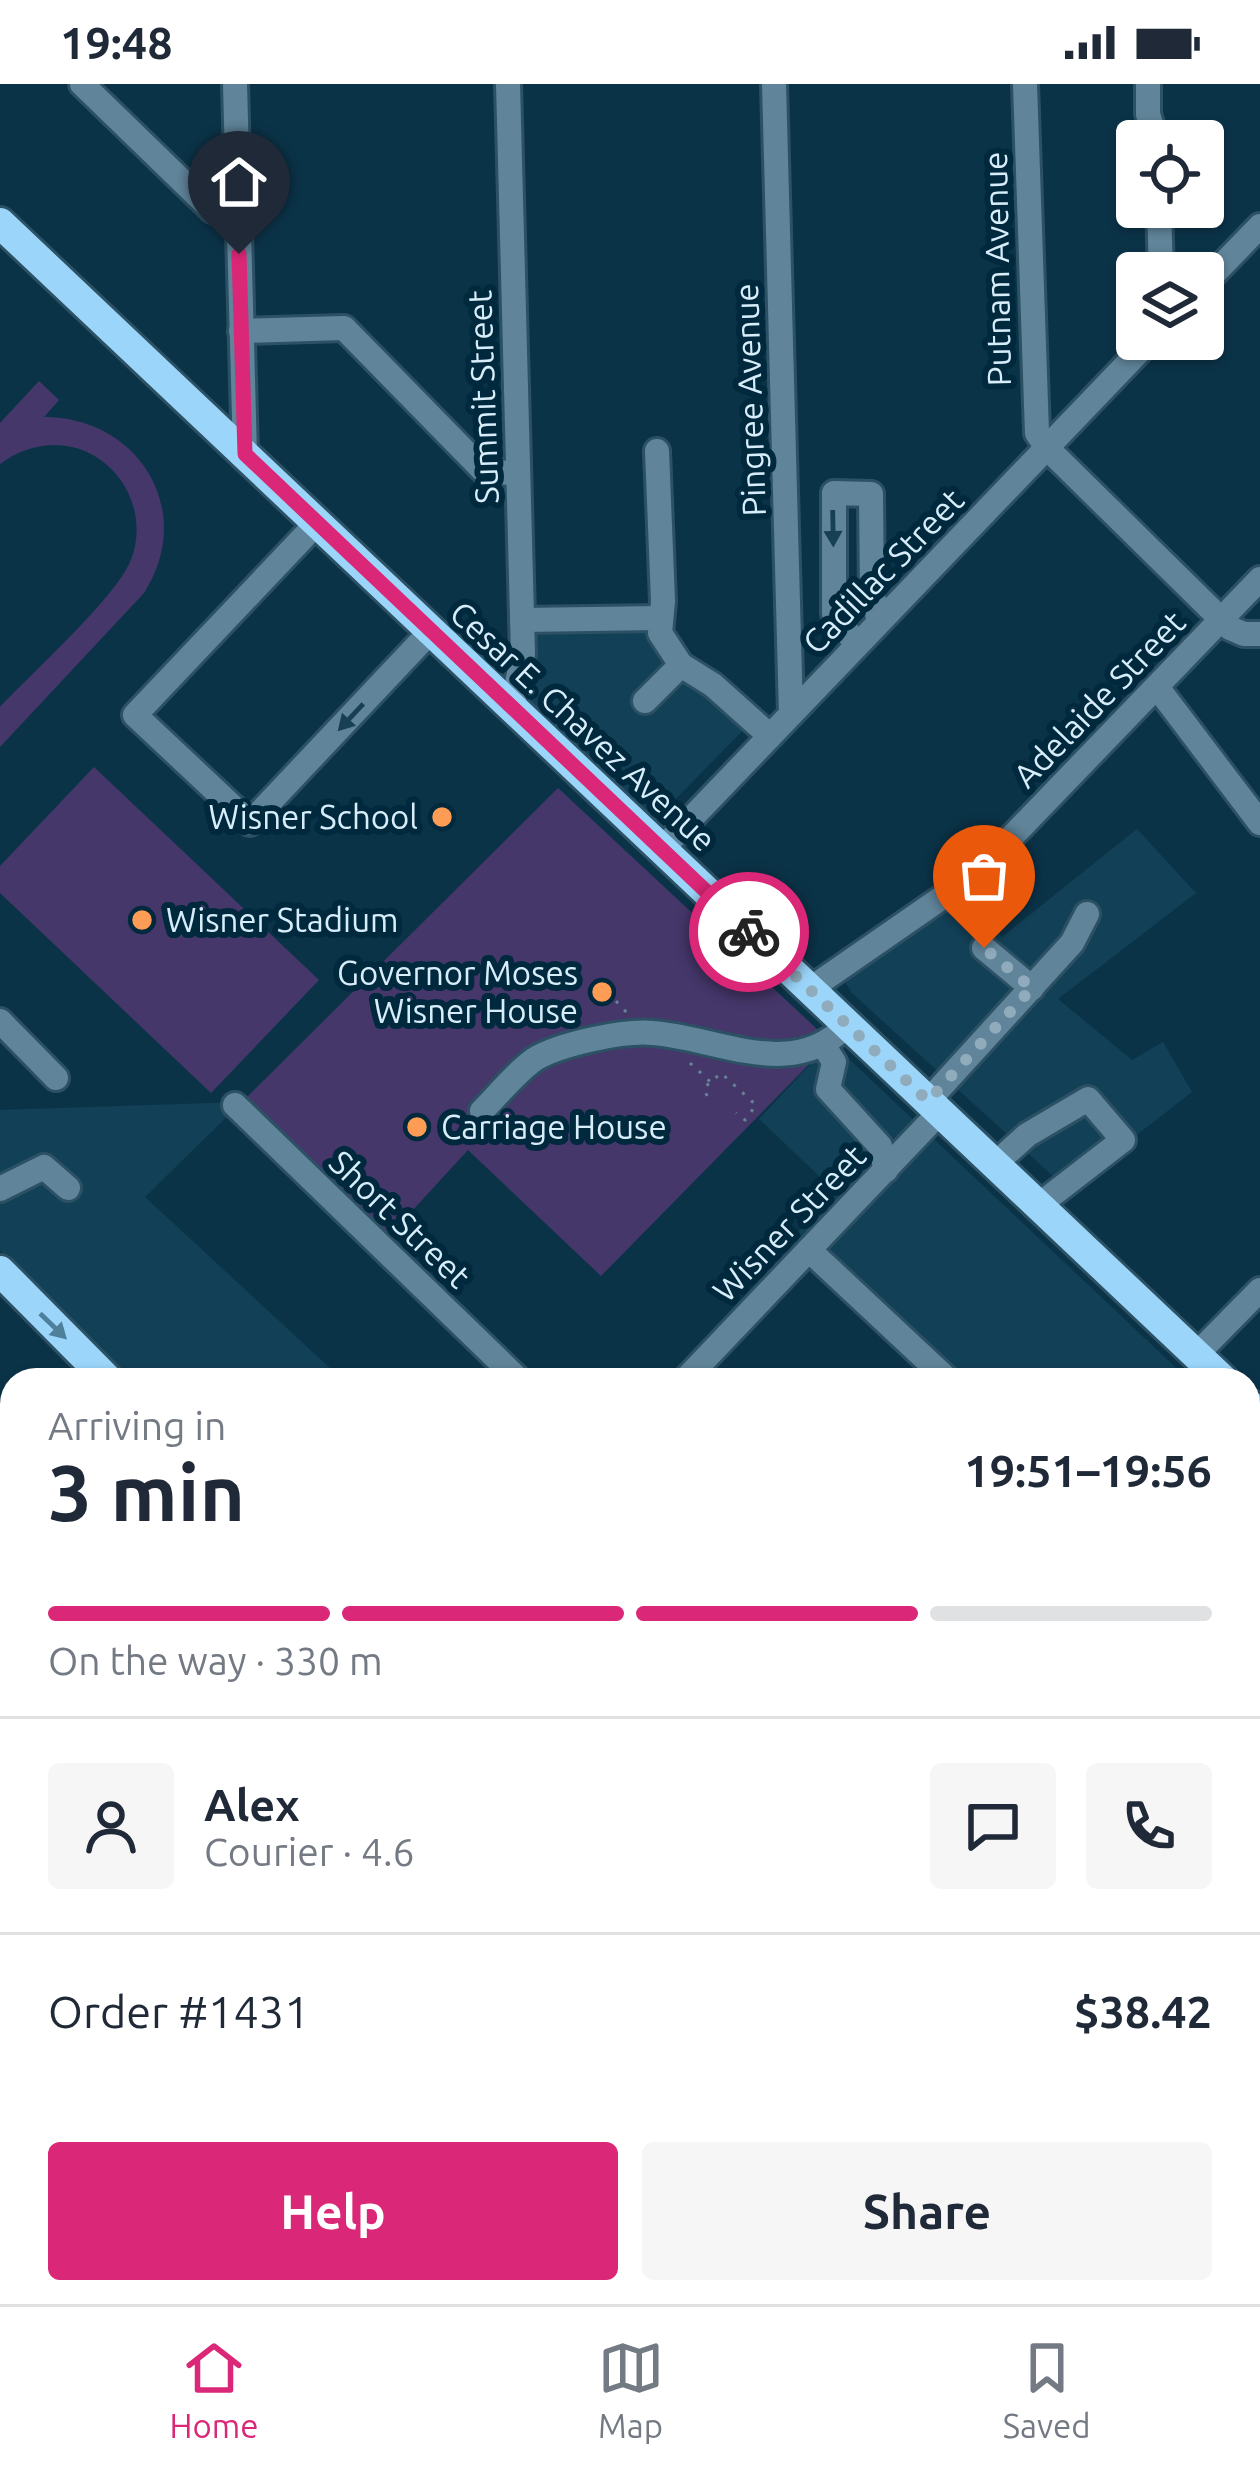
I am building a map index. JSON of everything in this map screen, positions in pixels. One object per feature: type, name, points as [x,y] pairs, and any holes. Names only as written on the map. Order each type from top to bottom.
[{"type":"main road","name":"Cesar E. Chavez Avenue","points":[[0,223],[810,989],[836,1035],[934,1106],[1210,1368]]},
{"type":"main road","points":[[0,1271],[97,1368]]},
{"type":"street","points":[[82,84],[212,210],[238,216]]},
{"type":"street","points":[[235,84],[245,454]]},
{"type":"street","name":"Summit Street","points":[[508,84],[522,620],[522,669],[512,708]]},
{"type":"street","name":"Pingree Avenue","points":[[774,84],[791,714]]},
{"type":"street","name":"Putnam Avenue","points":[[1025,84],[1034,418],[1047,448]]},
{"type":"street","points":[[1148,84],[1150,120]]},
{"type":"street","points":[[1224,263],[1260,226]]},
{"type":"street","points":[[242,331],[344,328],[485,472],[518,473]]},
{"type":"street","name":"Cadillac Street","points":[[662,849],[1131,360]]},
{"type":"street","points":[[1047,448],[1221,620],[1239,633],[1260,634]]},
{"type":"street","points":[[657,451],[660,633],[681,665],[713,685],[770,736]]},
{"type":"street","points":[[857,645],[835,614],[834,493],[871,494],[872,595],[879,622]]},
{"type":"street","points":[[317,523],[135,716],[250,823],[431,632]]},
{"type":"street","name":"Adelaide Street","points":[[810,989],[976,874],[1260,579]]},
{"type":"street","points":[[834,585],[872,595]]},
{"type":"street","points":[[522,620],[659,618]]},
{"type":"street","points":[[645,701],[681,665]]},
{"type":"street","points":[[1157,686],[1260,823]]},
{"type":"street","name":"Wisner Street","points":[[696,1368],[886,1170],[1072,943],[1087,914]]},
{"type":"street","points":[[984,948],[1032,988]]},
{"type":"street","points":[[0,1021],[56,1078]]},
{"type":"street","points":[[482,1111],[536,1059],[623,1034],[652,1032],[734,1051],[788,1054],[836,1035],[828,1089],[880,1146],[886,1170]]},
{"type":"street","points":[[994,1164],[1028,1135],[1088,1099],[1123,1140],[1039,1205]]},
{"type":"street","name":"Short Street","points":[[235,1105],[507,1368]]},
{"type":"street","points":[[0,1189],[44,1167],[68,1188]]},
{"type":"street","points":[[809,1250],[935,1368]]},
{"type":"street","points":[[1196,1355],[1260,1290]]},
{"type":"path","points":[[707,1096],[704,1088],[721,1073],[756,1106],[745,1120],[736,1113]]},
{"type":"shaded area","points":[[39,381],[59,400],[44,417],[77,421],[107,433],[131,451],[149,474],[160,501],[164,530],[159,562],[144,593],[0,747],[0,707],[121,578],[137,530],[123,484],[114,471],[87,452],[54,445],[31,448],[0,464],[0,423]]},
{"type":"shaded area","points":[[664,608],[674,646],[760,713],[652,823],[532,708],[532,611]]},
{"type":"shaded area","name":"Wisner Stadium","points":[[94,767],[319,980],[211,1093],[0,893],[0,866]]},
{"type":"shaded area","points":[[558,788],[831,1042],[601,1276],[468,1150],[389,1236],[247,1097]]},
{"type":"shaded area","points":[[1137,829],[1196,893],[1058,999],[1132,1060],[1163,1042],[1192,1092],[1067,1189],[852,993],[843,979],[968,895],[1002,937]]},
{"type":"shaded area","points":[[831,1042],[1176,1368],[942,1368],[798,1232],[836,1192],[759,1119]]},
{"type":"shaded area","points":[[242,1102],[145,1197],[330,1368],[118,1368],[0,1250],[0,1110]]},
{"type":"way so far","points":[[749,932],[928,1101],[1032,988],[984,948]]},
{"type":"place","name":"Wisner School","points":[[442,817]]},
{"type":"place","name":"Wisner Stadium","points":[[142,920]]},
{"type":"place","name":"Governor Moses Wisner House","points":[[602,992]]},
{"type":"place","name":"Carriage House","points":[[417,1127]]},
{"type":"route","points":[[239,254],[245,454],[749,932]]}]
